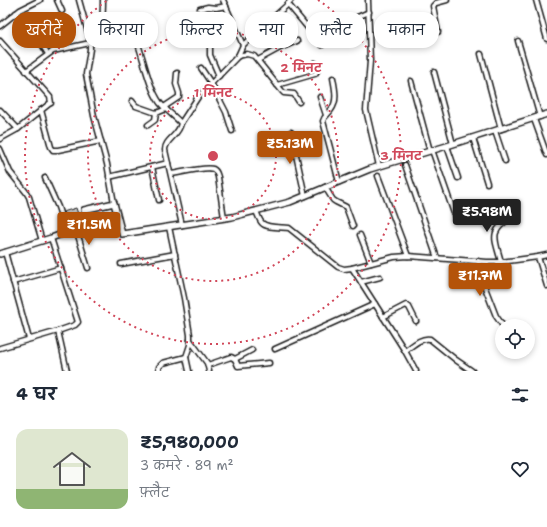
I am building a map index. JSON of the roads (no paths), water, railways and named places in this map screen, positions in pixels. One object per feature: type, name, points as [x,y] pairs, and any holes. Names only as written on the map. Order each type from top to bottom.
[{"type":"street","points":[[16,12],[40,0]]},
{"type":"street","points":[[57,0],[62,11]]},
{"type":"street","points":[[79,0],[84,16]]},
{"type":"street","points":[[103,0],[103,12]]},
{"type":"street","points":[[223,0],[243,45]]},
{"type":"street","points":[[182,225],[165,146],[178,132],[181,123],[198,97],[238,56],[243,45],[291,0]]},
{"type":"street","points":[[368,0],[370,61],[366,110],[379,166]]},
{"type":"street","points":[[434,12],[433,6],[436,3],[447,0]]},
{"type":"street","points":[[536,0],[547,39]]},
{"type":"street","points":[[288,4],[306,26]]},
{"type":"street","points":[[200,9],[226,6]]},
{"type":"street","points":[[0,26],[12,16]]},
{"type":"street","points":[[0,41],[50,97],[51,100],[51,103],[18,129],[0,139]]},
{"type":"street","points":[[518,41],[540,117]]},
{"type":"street","points":[[26,71],[48,54],[59,49],[84,44]]},
{"type":"street","points":[[44,48],[48,54]]},
{"type":"street","points":[[90,48],[86,74],[94,116],[107,164],[114,203],[122,234],[232,217],[290,202],[379,166],[547,114]]},
{"type":"street","points":[[139,48],[151,86],[156,96],[165,108],[181,123]]},
{"type":"street","points":[[210,48],[210,55],[219,76]]},
{"type":"street","points":[[258,60],[280,48]]},
{"type":"street","points":[[238,56],[251,54],[254,56],[284,93],[294,94],[299,102]]},
{"type":"street","points":[[481,54],[501,129]]},
{"type":"street","points":[[277,85],[315,74],[315,64]]},
{"type":"street","points":[[201,68],[211,83],[226,112],[232,131]]},
{"type":"street","points":[[434,72],[458,178]]},
{"type":"street","points":[[132,101],[136,106],[156,113],[159,112],[179,97],[176,84],[177,73]]},
{"type":"street","points":[[333,78],[335,101],[332,110],[324,117],[323,121],[339,182]]},
{"type":"street","points":[[411,80],[431,151],[456,219]]},
{"type":"street","points":[[320,97],[326,115]]},
{"type":"street","points":[[0,110],[18,129]]},
{"type":"street","points":[[42,110],[53,150],[101,141]]},
{"type":"street","points":[[148,125],[155,120],[156,113]]},
{"type":"street","points":[[534,119],[547,155]]},
{"type":"street","points":[[495,131],[504,161]]},
{"type":"street","points":[[291,132],[305,196]]},
{"type":"street","points":[[473,138],[487,183]]},
{"type":"street","points":[[0,149],[10,172],[29,197],[42,240]]},
{"type":"street","points":[[109,177],[168,163]]},
{"type":"street","points":[[405,165],[437,258]]},
{"type":"street","points":[[152,167],[159,200]]},
{"type":"street","points":[[171,174],[208,168],[215,170],[218,177],[224,218]]},
{"type":"street","points":[[378,176],[408,256]]},
{"type":"street","points":[[45,178],[58,207],[66,232]]},
{"type":"street","points":[[325,187],[333,200],[346,207],[354,226]]},
{"type":"street","points":[[29,339],[13,282],[2,253],[76,229],[86,224],[84,210],[114,203]]},
{"type":"street","points":[[256,211],[263,225],[288,228],[338,267],[344,269],[394,257],[408,256],[502,262],[547,255]]},
{"type":"street","points":[[502,262],[495,236],[496,231],[512,217]]},
{"type":"street","points":[[169,227],[190,335],[186,357],[189,371]]},
{"type":"street","points":[[76,229],[88,268]]},
{"type":"street","points":[[360,235],[371,263]]},
{"type":"street","points":[[0,348],[58,331],[75,325],[78,322],[51,238]]},
{"type":"street","points":[[121,264],[175,254]]},
{"type":"street","points":[[538,257],[547,286]]},
{"type":"street","points":[[478,261],[481,278],[498,319]]},
{"type":"street","points":[[13,282],[61,268]]},
{"type":"street","points":[[352,268],[416,371]]},
{"type":"street","points":[[361,282],[380,277]]},
{"type":"street","points":[[275,349],[375,304]]},
{"type":"street","points":[[383,317],[406,305],[409,307],[416,321]]},
{"type":"street","points":[[58,331],[66,371]]},
{"type":"street","points":[[404,351],[424,338],[428,338],[472,371]]},
{"type":"street","points":[[190,340],[208,365],[209,371]]},
{"type":"street","points":[[208,365],[231,357],[235,359],[252,350]]},
{"type":"street","points":[[159,371],[159,367],[161,365],[186,357]]},
{"type":"street","points":[[235,359],[240,367],[269,363]]}]
